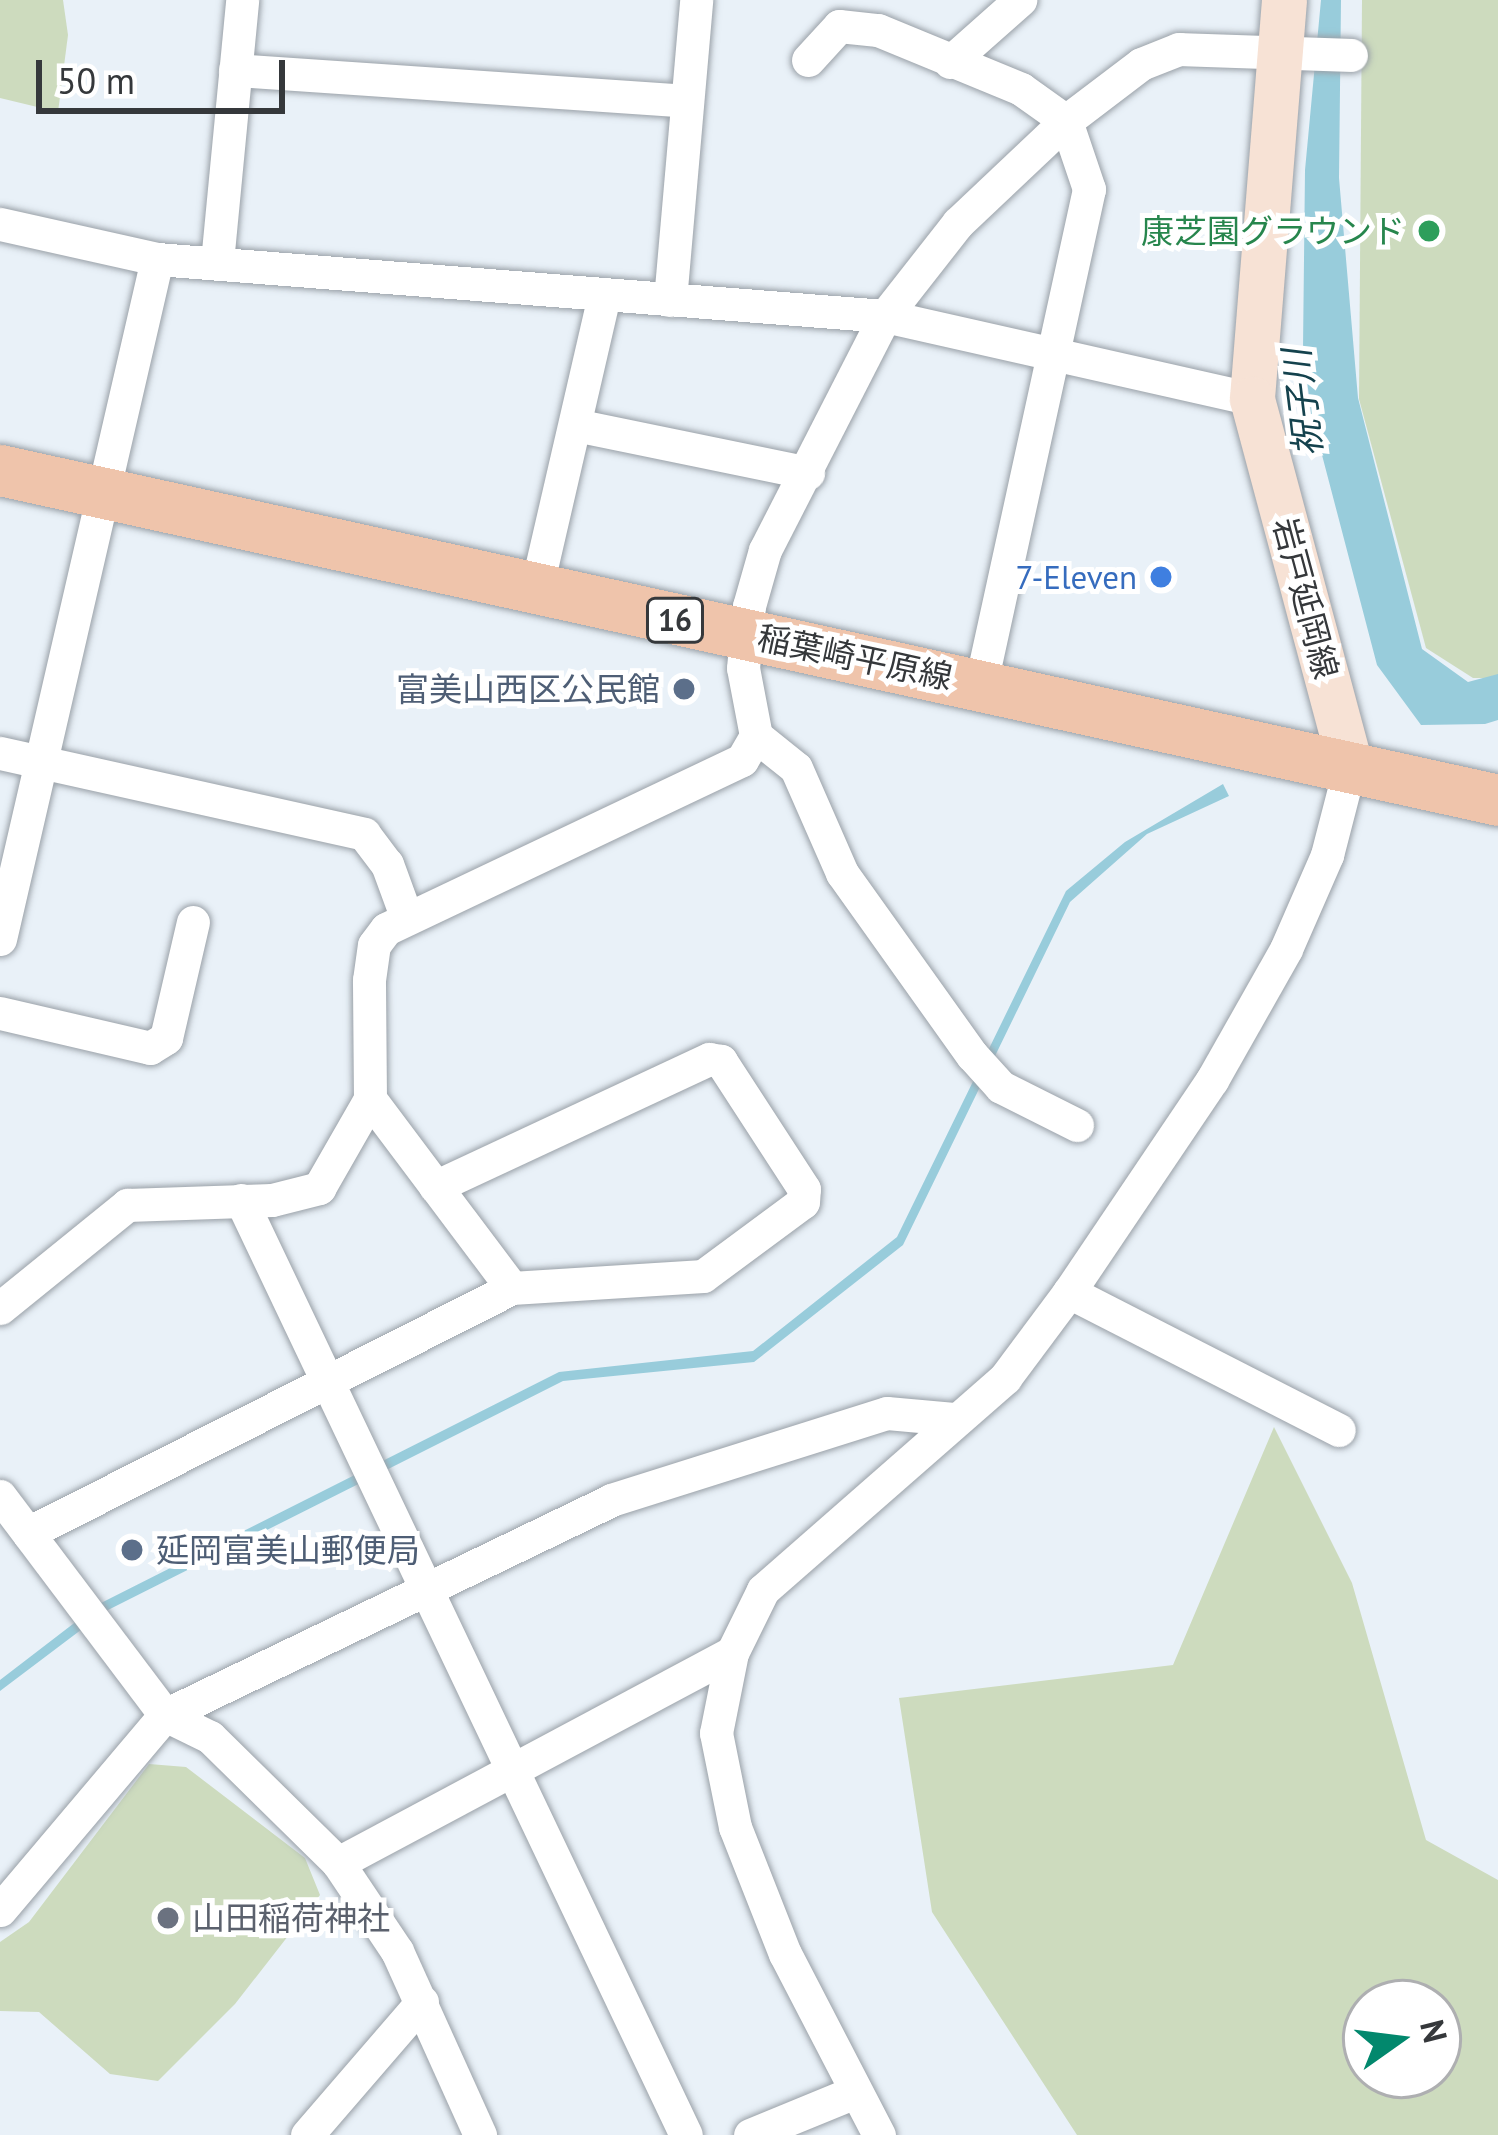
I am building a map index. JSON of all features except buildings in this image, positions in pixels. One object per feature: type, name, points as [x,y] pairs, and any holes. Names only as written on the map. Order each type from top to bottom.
[{"type":"main road","name":"岩戸延岡線","points":[[1284,0],[1252,399],[1350,766]]},
{"type":"main road","name":"稲葉崎平原線","points":[[0,470],[1498,800]]},
{"type":"street","points":[[217,262],[242,0]]},
{"type":"street","points":[[670,300],[697,0]]},
{"type":"street","points":[[950,62],[1020,0]]},
{"type":"street","points":[[808,60],[839,26],[878,30],[1021,89],[1066,121],[1089,189],[981,683]]},
{"type":"street","points":[[1077,1125],[981,1065],[842,873],[796,768],[756,736],[743,668],[765,550],[885,316],[958,224],[1066,121],[1142,64],[1179,49],[1282,49],[1351,56]]},
{"type":"street","points":[[236,70],[686,101]]},
{"type":"street","points":[[0,224],[157,259],[885,316],[1252,399]]},
{"type":"street","points":[[0,939],[157,259]]},
{"type":"street","points":[[536,590],[604,295]]},
{"type":"street","points":[[575,424],[808,473]]},
{"type":"street","points":[[0,1308],[127,1205],[241,1200],[319,1188],[370,1099],[374,945],[406,916],[728,770],[756,736]]},
{"type":"street","points":[[0,753],[364,834],[387,864],[406,916]]},
{"type":"street","points":[[879,2135],[785,1954],[735,1827],[716,1733],[732,1653],[763,1590],[1005,1378],[1069,1292],[1212,1080],[1286,949],[1328,855],[1350,766]]},
{"type":"street","points":[[0,1012],[151,1048],[166,1038],[193,922]]},
{"type":"street","points":[[28,1533],[512,1288],[703,1276],[803,1202],[805,1190],[721,1061],[709,1059],[435,1187]]},
{"type":"street","points":[[370,1099],[512,1288]]},
{"type":"street","points":[[241,1200],[686,2135]]},
{"type":"street","points":[[1069,1292],[1339,1430]]},
{"type":"street","points":[[0,1910],[165,1715],[611,1500],[887,1413],[954,1418]]},
{"type":"street","points":[[0,1496],[165,1715],[210,1737],[338,1863],[422,2002],[480,2135]]},
{"type":"street","points":[[338,1863],[732,1653]]},
{"type":"street","points":[[307,2135],[422,2002]]},
{"type":"street","points":[[750,2135],[855,2092]]},
{"type":"green space","points":[[0,0],[63,0],[68,35],[58,112],[0,98]]},
{"type":"green space","name":"康芝園グラウンド","points":[[1362,0],[1498,0],[1498,678],[1473,678],[1426,648],[1359,399]]},
{"type":"green space","points":[[1274,1427],[1352,1583],[1426,1840],[1498,1880],[1498,2135],[1077,2135],[932,1912],[899,1698],[1173,1665]]},
{"type":"green space","points":[[149,1764],[186,1767],[305,1858],[320,1895],[235,2004],[158,2081],[110,2074],[39,2012],[0,2011],[0,1942],[29,1922]]},
{"type":"water","points":[[1321,0],[1341,0],[1339,178],[1358,398],[1422,649],[1468,682],[1498,674],[1498,720],[1485,724],[1421,725],[1377,665],[1311,413],[1303,348],[1305,170]]},
{"type":"water","points":[[1223,784],[1229,796],[1147,834],[1070,902],[903,1245],[754,1362],[563,1381],[106,1611],[0,1691],[0,1680],[99,1604],[559,1372],[753,1351],[897,1237],[1066,891],[1125,842]]},
{"type":"place","name":"康芝園グラウンド","points":[[1429,231]]},
{"type":"place","name":"7-Eleven","points":[[1161,577]]},
{"type":"place","name":"富美山西区公民館","points":[[684,689]]},
{"type":"place","name":"延岡富美山郵便局","points":[[132,1550]]},
{"type":"place","name":"山田稲荷神社","points":[[168,1918]]},
{"type":"water label","name":"祝子川","points":[[1302,403]]}]
